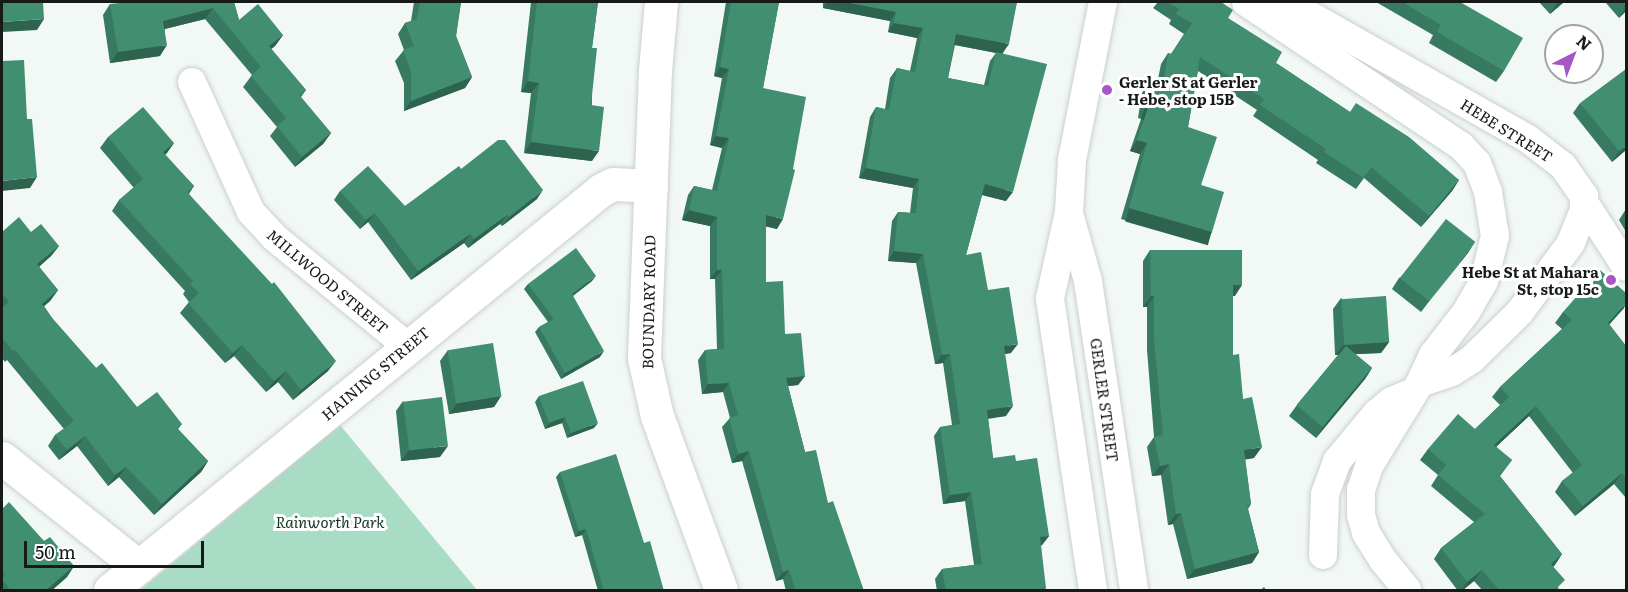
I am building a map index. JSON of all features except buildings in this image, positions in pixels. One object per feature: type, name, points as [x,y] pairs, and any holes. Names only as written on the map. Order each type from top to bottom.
[{"type":"street","name":"BOUNDARY ROAD","points":[[661,2],[655,70],[644,358],[648,385],[657,416],[721,591]]},
{"type":"street","name":"GERLER STREET","points":[[1092,591],[1050,298],[1069,212],[1072,160],[1103,2]]},
{"type":"street","points":[[1246,2],[1454,140],[1473,157],[1494,218],[1495,244],[1491,262],[1474,298],[1433,355],[1417,388],[1365,475],[1360,506],[1363,525],[1371,542],[1407,591]]},
{"type":"street","name":"HEBE STREET","points":[[1286,2],[1540,147],[1573,177],[1582,192],[1585,204],[1626,267]]},
{"type":"street","name":"MILLWOOD STREET","points":[[192,82],[251,212],[275,238],[407,346]]},
{"type":"street","name":"HAINING STREET","points":[[110,591],[407,346],[601,190],[613,184],[651,186]]},
{"type":"street","points":[[1323,555],[1325,494],[1337,461],[1385,406],[1471,360],[1519,313],[1571,243],[1585,204]]},
{"type":"street","name":"GERLER STREET","points":[[1069,212],[1088,282],[1134,591]]},
{"type":"street","points":[[2,458],[139,567]]},
{"type":"green space","name":"Rainworth Park","points":[[340,425],[477,590],[140,590]]},
{"type":"place","name":"Gerler St at Gerler - Hebe, stop 15B","points":[[1107,90]]},
{"type":"place","name":"Hebe St at Mahara St, stop 15c","points":[[1611,280]]}]
